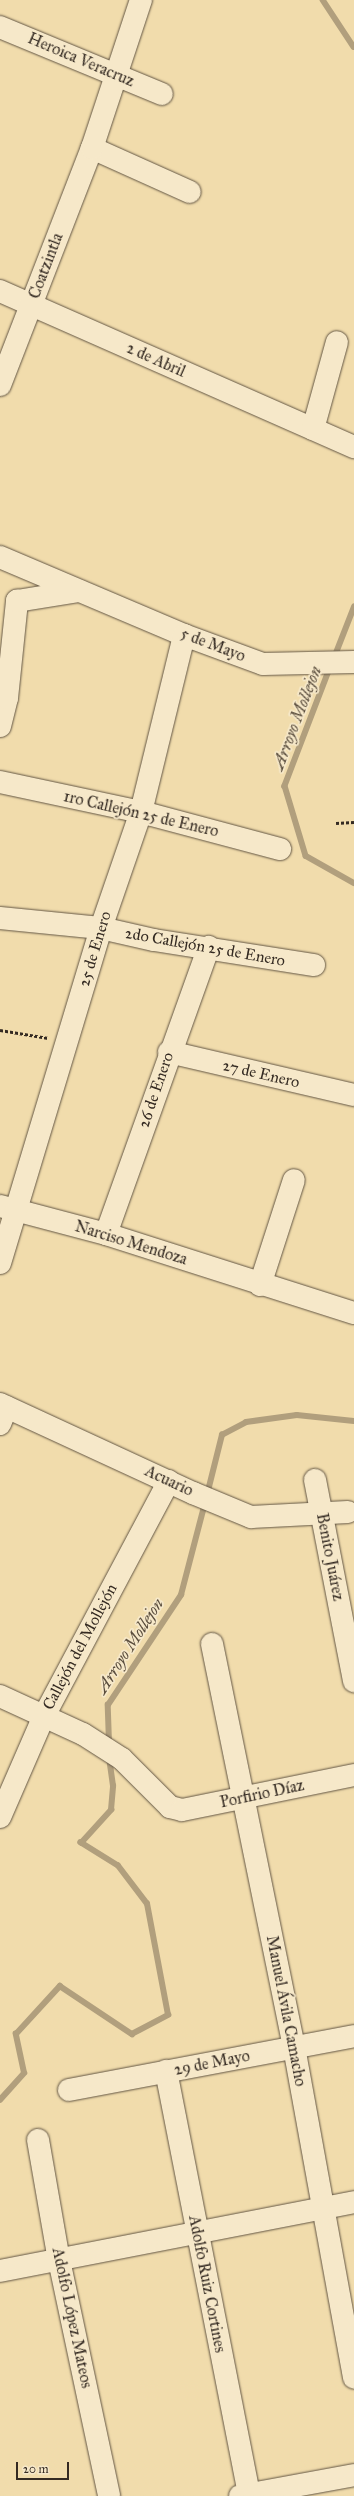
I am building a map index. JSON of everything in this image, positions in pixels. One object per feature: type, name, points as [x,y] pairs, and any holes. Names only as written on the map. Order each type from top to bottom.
[{"type":"street","name":"Coatzintla","points":[[0,385],[92,148],[118,75],[141,0]]},
{"type":"street","name":"Heroica Veracruz","points":[[0,27],[162,94]]},
{"type":"street","points":[[92,148],[190,192]]},
{"type":"street","name":"2 de Abril","points":[[0,291],[351,446]]},
{"type":"street","points":[[313,429],[337,342]]},
{"type":"street","name":"5 de Mayo","points":[[0,556],[79,591],[262,664],[354,662]]},
{"type":"street","points":[[0,726],[7,698],[17,601],[79,591]]},
{"type":"street","name":"25 de Enero","points":[[0,1263],[8,1207],[66,1041],[101,928],[141,812],[184,634]]},
{"type":"street","name":"1ro Callejón 25 de Enero","points":[[0,782],[141,812],[280,849]]},
{"type":"street","name":"2do Callejón 25 de Enero","points":[[0,918],[101,928],[154,940],[209,947],[314,965]]},
{"type":"street","name":"26 de Enero","points":[[106,1234],[169,1052],[209,947]]},
{"type":"street","name":"27 de Enero","points":[[169,1052],[354,1095]]},
{"type":"street","points":[[260,1285],[294,1180]]},
{"type":"street","name":"Narciso Mendoza","points":[[8,1207],[106,1234],[260,1285],[354,1313]]},
{"type":"street","name":"Acuario","points":[[2,1411],[252,1517],[322,1515],[348,1512]]},
{"type":"street","name":"Benito Juárez","points":[[315,1480],[354,1681]]},
{"type":"street","name":"Callejón del Mollejón","points":[[0,1817],[44,1716],[169,1481]]},
{"type":"street","name":"Manuel Ávila Camacho","points":[[212,1644],[294,2047],[354,2378]]},
{"type":"street","points":[[0,1696],[44,1716]]},
{"type":"street","name":"Porfirio Díaz","points":[[44,1716],[83,1734],[122,1759],[170,1807],[182,1810],[243,1799],[354,1775]]},
{"type":"street","name":"29 de Mayo","points":[[70,2090],[354,2036]]},
{"type":"street","name":"Adolfo Ruiz Cortines","points":[[166,2071],[198,2233],[246,2495]]},
{"type":"street","name":"Adolfo López Mateos","points":[[38,2140],[59,2260],[109,2496]]},
{"type":"street","points":[[0,2271],[354,2202]]},
{"type":"street","points":[[246,2495],[354,2476]]},
{"type":"path","points":[[336,823],[354,822]]},
{"type":"path","points":[[0,1030],[66,1041]]},
{"type":"waterway","name":"Arroyo Mollejon","points":[[323,0],[354,47]]},
{"type":"waterway","name":"Arroyo Mollejon","points":[[334,658],[354,607]]},
{"type":"waterway","name":"Arroyo Mollejon","points":[[331,666],[285,786],[306,856],[354,883]]},
{"type":"waterway","name":"Arroyo Mollejon","points":[[207,1495],[222,1435],[246,1422],[297,1415],[354,1421]]},
{"type":"waterway","name":"Arroyo Mollejon","points":[[109,1743],[108,1705],[181,1595],[205,1503]]},
{"type":"waterway","name":"Arroyo Mollejon","points":[[0,2100],[24,2073],[16,2034],[60,1986],[132,2034],[168,2015],[147,1904],[118,1866],[81,1843],[111,1810],[113,1786],[109,1758]]}]
